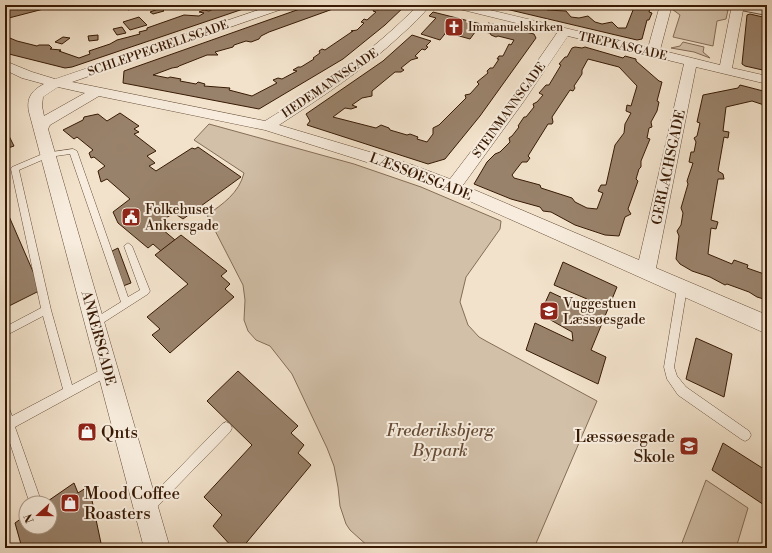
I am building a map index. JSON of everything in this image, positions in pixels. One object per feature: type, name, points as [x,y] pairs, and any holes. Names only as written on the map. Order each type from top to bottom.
[{"type":"street","name":"SCHLEPPEGRELLSGADE","points":[[56,83],[284,5]]},
{"type":"street","name":"HEDEMANNSGADE","points":[[267,126],[337,82],[378,52],[405,27],[424,5]]},
{"type":"street","name":"TREPKASGADE","points":[[455,5],[767,80]]},
{"type":"street","points":[[653,53],[666,5]]},
{"type":"street","points":[[725,70],[737,5],[767,11]]},
{"type":"street","name":"STEINMANNSGADE","points":[[453,187],[519,98],[564,32]]},
{"type":"street","name":"GERLACHSGADE","points":[[646,272],[691,62]]},
{"type":"street","points":[[5,65],[27,75],[56,83]]},
{"type":"street","name":"LÆSSØESGADE","points":[[56,83],[267,126],[397,166],[453,187],[767,326]]},
{"type":"street","name":"ANKERSGADE","points":[[56,83],[42,89],[34,99],[34,105],[157,548]]},
{"type":"street","points":[[40,128],[45,122],[98,91]]},
{"type":"lane","points":[[69,392],[46,310],[15,169],[48,155],[73,151],[126,304]]},
{"type":"lane","points":[[94,323],[145,291],[128,246]]},
{"type":"lane","points":[[682,288],[669,366],[672,379],[682,391],[745,435]]},
{"type":"lane","points":[[5,332],[46,310]]},
{"type":"lane","points":[[9,424],[108,371]]},
{"type":"lane","points":[[5,412],[33,495]]},
{"type":"lane","points":[[146,510],[226,428]]},
{"type":"green space","points":[[673,5],[704,5],[728,10],[726,19],[717,21],[713,46],[673,37],[680,15],[672,9]]},
{"type":"green space","points":[[683,42],[704,47],[703,52],[710,58],[694,52],[671,48],[680,46]]},
{"type":"green space","name":"Frederiksbjerg Bypark","points":[[209,124],[354,164],[421,187],[501,221],[500,229],[466,277],[460,302],[468,325],[479,337],[597,401],[534,548],[370,548],[350,530],[346,524],[340,506],[334,466],[327,448],[292,374],[270,346],[256,340],[248,331],[244,320],[245,300],[243,285],[207,215],[230,197],[242,180],[244,173],[194,140]]},
{"type":"green space","points":[[706,480],[748,508],[736,548],[680,548]]},
{"type":"building","points":[[25,5],[66,5],[55,6],[5,19],[5,11]]},
{"type":"building","points":[[125,5],[144,5],[128,10]]},
{"type":"building","points":[[223,5],[255,5],[72,67],[65,68],[5,53],[5,36],[37,46],[49,45],[52,48],[50,49],[61,50],[59,51],[79,58],[90,54],[89,51],[117,40],[140,34],[139,32],[147,30],[147,28],[184,15],[199,16],[204,13],[199,12],[204,10],[209,11]]},
{"type":"building","points":[[311,5],[344,5],[269,32],[261,36],[259,39],[251,42],[246,41],[234,45],[233,47],[215,52],[218,55],[207,55],[153,75],[181,79],[180,81],[196,84],[198,82],[205,84],[204,86],[230,88],[229,90],[252,96],[277,83],[273,80],[278,78],[282,79],[297,71],[293,70],[314,59],[313,58],[320,53],[319,51],[322,49],[325,50],[353,31],[351,31],[357,30],[364,23],[361,22],[364,19],[367,20],[376,12],[373,11],[374,9],[378,10],[385,5],[406,5],[385,25],[343,59],[259,109],[123,83],[124,71]]},
{"type":"building","points":[[489,5],[542,5],[547,10],[566,11],[571,17],[579,18],[588,16],[595,22],[602,24],[612,22],[618,28],[626,28],[635,5],[651,5],[649,12],[652,13],[649,20],[647,20],[642,39],[637,40]]},
{"type":"building","points":[[161,8],[164,11],[153,14],[150,12]]},
{"type":"building","name":"Immanuelskirken","points":[[433,12],[481,24],[470,39],[452,34],[454,31],[448,30],[440,40],[421,34],[436,18],[429,16]]},
{"type":"building","points":[[750,14],[767,18],[765,54],[767,60],[767,71],[742,64],[747,15]]},
{"type":"building","points":[[139,17],[147,25],[130,30],[123,22]]},
{"type":"building","points":[[488,23],[534,34],[536,38],[480,116],[445,159],[428,164],[307,125],[310,121],[306,114],[383,61],[412,35],[431,41],[426,46],[428,47],[425,50],[422,49],[415,56],[418,58],[411,60],[401,68],[404,70],[401,72],[395,72],[372,91],[372,96],[362,98],[352,105],[357,107],[351,109],[345,108],[333,117],[376,128],[381,125],[389,128],[390,130],[407,135],[410,134],[418,137],[417,139],[427,142],[433,134],[433,128],[439,125],[466,98],[465,95],[470,94],[479,84],[477,82],[488,73],[487,71],[490,68],[493,68],[499,59],[497,59],[499,56],[503,56],[509,44],[511,45],[514,40],[498,36],[496,37],[490,33],[484,32]]},
{"type":"building","points":[[122,27],[126,33],[117,35],[113,29]]},
{"type":"building","points":[[98,35],[98,40],[89,41],[88,36]]},
{"type":"building","points":[[63,37],[70,38],[62,44],[55,42]]},
{"type":"building","points":[[585,47],[623,58],[625,56],[636,59],[636,61],[662,82],[657,101],[659,102],[657,111],[651,122],[652,127],[649,128],[647,138],[650,139],[641,161],[641,167],[636,179],[638,181],[628,209],[631,214],[625,217],[619,236],[605,235],[575,225],[551,212],[543,211],[540,207],[511,199],[474,184],[487,162],[510,142],[509,138],[519,127],[518,126],[524,117],[526,117],[534,107],[533,104],[543,95],[539,93],[546,85],[549,85],[561,65],[559,64],[565,57],[567,57],[572,48]],"holes":[[[588,59],[619,67],[637,86],[631,106],[627,105],[626,111],[631,113],[625,124],[624,133],[615,145],[606,185],[601,185],[598,191],[603,193],[597,209],[587,208],[575,202],[572,198],[541,188],[540,185],[514,178],[512,175],[522,162],[527,162],[530,158],[528,156],[548,124],[552,124],[552,117],[570,90],[573,91],[575,88],[574,86],[582,74],[582,70]]]},
{"type":"building","points":[[740,85],[767,92],[767,106],[752,101],[726,107],[723,131],[729,132],[728,138],[724,137],[718,171],[723,174],[724,179],[718,179],[711,220],[718,222],[716,229],[711,228],[708,254],[732,264],[734,260],[748,265],[747,268],[767,275],[767,300],[692,271],[680,264],[676,259],[679,236],[677,231],[681,225],[683,213],[681,208],[693,163],[689,162],[691,152],[694,152],[696,142],[694,138],[697,136],[700,123],[697,122],[703,95],[738,88]]},
{"type":"building","points":[[120,113],[139,126],[134,129],[139,132],[134,134],[156,151],[147,156],[155,163],[149,166],[156,171],[192,148],[195,149],[198,147],[241,177],[183,219],[174,213],[156,224],[175,240],[161,251],[153,244],[148,248],[118,223],[113,212],[130,199],[107,179],[101,182],[98,171],[105,166],[94,157],[91,158],[89,153],[93,150],[77,137],[74,139],[63,130],[83,120],[84,117],[98,114],[107,121]]},
{"type":"building","points":[[5,128],[14,146],[5,149]]},
{"type":"building","points":[[5,207],[41,290],[5,308]]},
{"type":"building","points":[[181,235],[227,271],[221,276],[230,284],[225,289],[234,297],[170,353],[152,335],[160,329],[147,317],[188,284],[155,255]]},
{"type":"building","points":[[118,248],[131,283],[123,286],[112,251]]},
{"type":"building","points":[[563,262],[617,287],[591,350],[606,357],[598,384],[526,350],[535,323],[573,341],[572,332],[540,314],[550,292],[584,308],[587,299],[554,285]]},
{"type":"building","points":[[696,338],[732,354],[724,397],[686,379]]},
{"type":"building","points":[[238,371],[298,426],[291,433],[304,445],[298,453],[311,465],[242,548],[233,548],[213,526],[222,515],[204,497],[252,445],[207,401]]},
{"type":"building","points":[[723,443],[767,471],[767,507],[712,470]]},
{"type":"building","points":[[74,483],[78,493],[89,486],[102,548],[22,548],[18,535],[58,535],[58,495],[57,495]]},
{"type":"building","points":[[18,521],[18,534],[15,523]]},
{"type":"place","name":"Immanuelskirken","points":[[454,27]]},
{"type":"place","name":"Folkehuset Ankersgade","points":[[131,217]]},
{"type":"place","name":"Vuggestuen Læssøesgade","points":[[549,311]]},
{"type":"place","name":"Qnts","points":[[87,432]]},
{"type":"place","name":"Læssøesgade Skole","points":[[689,446]]},
{"type":"place","name":"Mood Coffee Roasters","points":[[70,503]]}]
